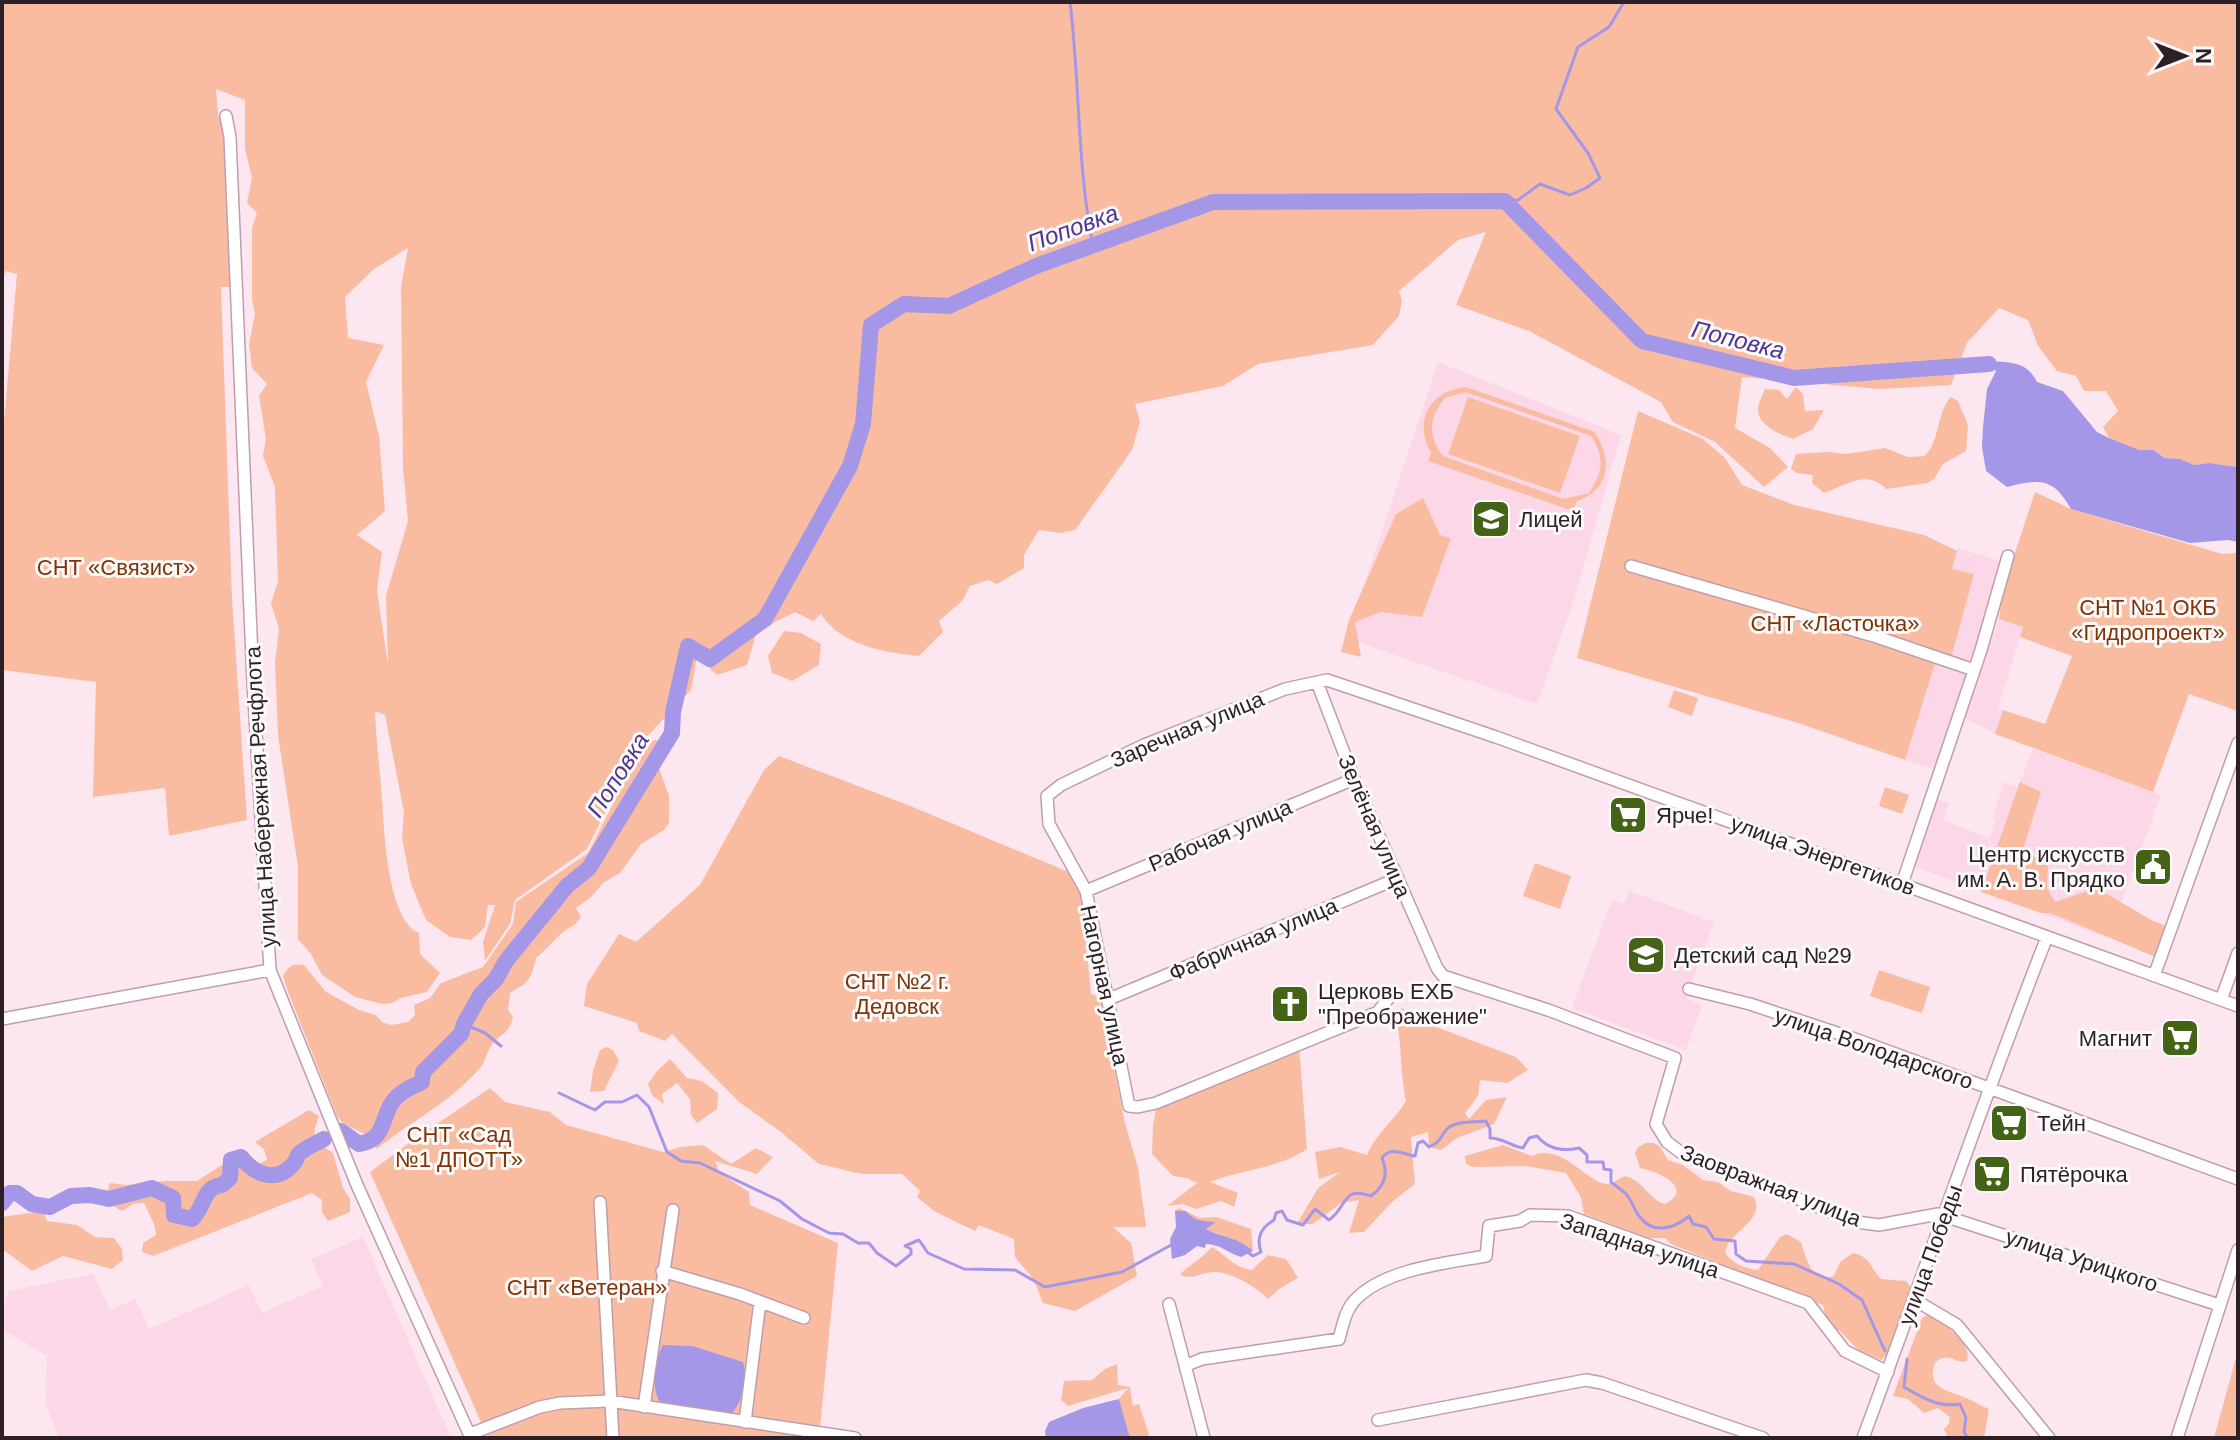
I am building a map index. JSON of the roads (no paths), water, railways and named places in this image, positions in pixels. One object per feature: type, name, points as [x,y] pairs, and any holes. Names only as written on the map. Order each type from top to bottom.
[{"type":"street","name":"улица Набережная Речфлота","points":[[226,116],[230,137],[253,682],[270,970],[357,1185],[470,1436]]},
{"type":"street","points":[[1902,884],[1974,670],[2008,556]]},
{"type":"street","points":[[1631,566],[1877,637],[1974,670]]},
{"type":"street","name":"улица Энергетиков","points":[[1317,682],[1337,682],[1366,692],[2238,1006]]},
{"type":"street","name":"Зелёная улица","points":[[1317,682],[1396,879],[1443,976],[1548,1010],[1675,1058],[1656,1124]]},
{"type":"street","name":"Заречная улица","points":[[1061,785],[1144,745],[1285,689],[1317,682]]},
{"type":"street","points":[[2154,976],[2238,743]]},
{"type":"street","name":"Рабочая улица","points":[[1086,891],[1354,779]]},
{"type":"street","name":"Нагорная улица","points":[[1061,785],[1047,796],[1049,824],[1086,891],[1129,1106],[1156,1103],[1378,1012],[1390,996]]},
{"type":"street","name":"Фабричная улица","points":[[1109,999],[1396,879]]},
{"type":"street","name":"улица Победы","points":[[1863,1438],[2047,937]]},
{"type":"street","points":[[2221,1000],[2238,953]]},
{"type":"street","points":[[2,1019],[270,970]]},
{"type":"street","name":"улица Володарского","points":[[1689,989],[1802,1021],[2238,1179]]},
{"type":"street","name":"Заовражная улица","points":[[1656,1124],[1667,1142],[1683,1154],[1857,1222],[1879,1225],[1938,1214],[1944,1216]]},
{"type":"street","points":[[600,1202],[613,1438]]},
{"type":"street","points":[[644,1407],[673,1210]]},
{"type":"street","name":"Западная улица","points":[[1187,1365],[1202,1359],[1339,1339],[1346,1313],[1357,1298],[1384,1282],[1416,1269],[1486,1256],[1489,1226],[1520,1221],[1530,1215],[1568,1216],[1808,1303],[1845,1351],[1888,1372]]},
{"type":"street","name":"улица Урицкого","points":[[1944,1216],[2219,1305]]},
{"type":"street","points":[[2177,1438],[2238,1250]]},
{"type":"street","points":[[662,1271],[804,1318]]},
{"type":"street","points":[[1915,1300],[1957,1325],[2049,1438]]},
{"type":"street","points":[[745,1422],[760,1302]]},
{"type":"street","points":[[1169,1304],[1204,1438]]},
{"type":"street","points":[[1378,1420],[1586,1380],[1763,1438]]},
{"type":"street","points":[[470,1436],[540,1407],[610,1401],[855,1438]]},
{"type":"waterway","points":[[1070,2],[1081,155],[1093,246]]},
{"type":"waterway","points":[[1505,201],[1518,200],[1540,184],[1570,195],[1600,178],[1588,153],[1556,109],[1578,47],[1609,27],[1624,2]]},
{"type":"waterway","name":"Поповка","points":[[341,1131],[359,1144],[377,1135],[393,1101],[422,1082],[423,1072],[461,1034],[481,994],[496,979],[506,961],[567,886],[589,868],[672,733],[673,712],[688,646],[710,659],[765,619],[850,466],[863,424],[871,325],[904,304],[949,306],[1036,266],[1213,202],[1505,201],[1642,341],[1794,378],[1989,364]]},
{"type":"waterway","points":[[464,1024],[485,1033],[501,1046]]},
{"type":"waterway","points":[[559,1093],[595,1110],[605,1102],[622,1102],[637,1095],[649,1107],[667,1152],[681,1161],[700,1163],[780,1201],[802,1219],[829,1233],[843,1234],[858,1243],[869,1243],[877,1253],[896,1266],[911,1254],[911,1249],[905,1246],[919,1240],[928,1253],[964,1269],[1015,1270],[1045,1287],[1122,1272],[1171,1245]]},
{"type":"waterway","points":[[1246,1251],[1253,1256],[1261,1252],[1261,1233],[1274,1220],[1276,1213],[1282,1211],[1287,1220],[1303,1225],[1315,1209],[1329,1220],[1350,1196],[1355,1193],[1371,1196],[1380,1188],[1385,1174],[1382,1158],[1385,1154],[1397,1152],[1415,1156],[1418,1143],[1423,1141],[1429,1147],[1433,1145],[1451,1126],[1486,1121],[1490,1138],[1523,1148],[1529,1138],[1537,1136],[1556,1148],[1579,1148],[1587,1155],[1587,1162],[1603,1162],[1604,1169],[1611,1170],[1611,1182],[1626,1194],[1639,1216],[1651,1226],[1670,1227],[1689,1216],[1693,1224],[1706,1227],[1714,1239],[1735,1241],[1736,1254],[1746,1261],[1794,1264],[1839,1284],[1862,1300],[1885,1351]]},
{"type":"waterway","name":"Поповка","points":[[2,1203],[10,1193],[17,1193],[32,1204],[50,1207],[71,1196],[90,1195],[109,1199],[152,1188],[173,1198],[174,1215],[192,1219],[211,1189],[230,1178],[231,1160],[241,1157],[259,1172],[273,1175],[287,1170],[301,1152],[324,1139]]},
{"type":"waterway","points":[[1907,1359],[1904,1387],[1938,1403],[1960,1404],[1966,1418],[1964,1432],[1968,1438]]},
{"type":"place","name":"Лицей","points":[[1491,519]]},
{"type":"place","name":"Ярче!","points":[[1628,815]]},
{"type":"place","name":"Центр искусств им. А. В. Прядко","points":[[2153,867]]},
{"type":"place","name":"Детский сад №29","points":[[1646,955]]},
{"type":"place","name":"Церковь ЕХБ \"Преображение\"","points":[[1290,1004]]},
{"type":"place","name":"Магнит","points":[[2180,1038]]},
{"type":"place","name":"Тейн","points":[[2009,1123]]},
{"type":"place","name":"Пятёрочка","points":[[1992,1174]]},
{"type":"park label","name":"СНТ «Связист»","points":[[116,567]]},
{"type":"park label","name":"СНТ №1 ОКБ «Гидропроект»","points":[[2148,620]]},
{"type":"park label","name":"СНТ «Ласточка»","points":[[1835,623]]},
{"type":"park label","name":"СНТ №2 г. Дедовск","points":[[897,994]]},
{"type":"park label","name":"СНТ «Сад №1 ДПОТТ»","points":[[459,1146]]},
{"type":"park label","name":"СНТ «Ветеран»","points":[[587,1287]]}]
